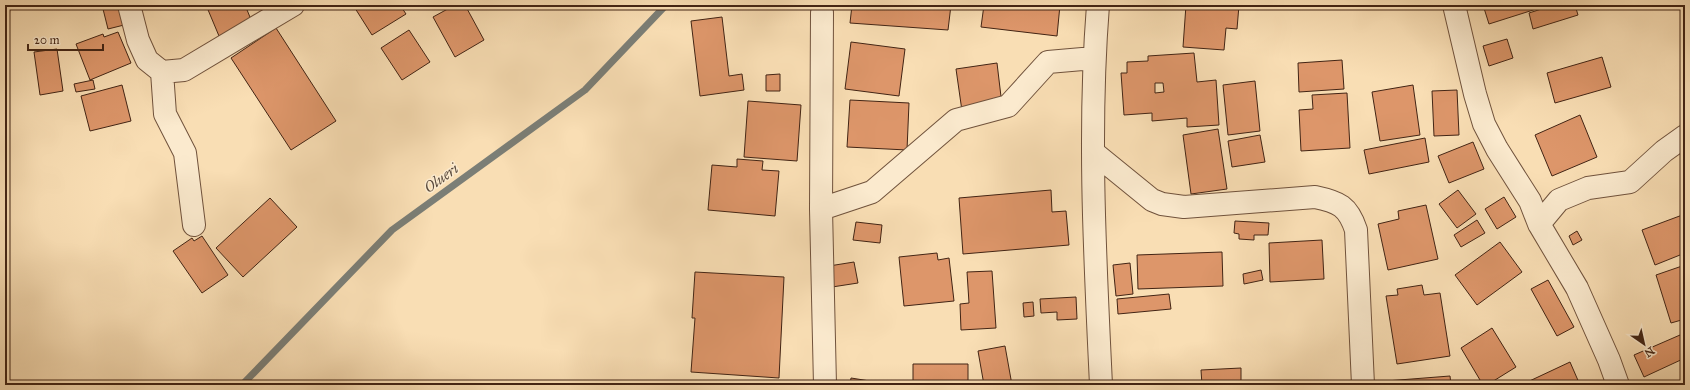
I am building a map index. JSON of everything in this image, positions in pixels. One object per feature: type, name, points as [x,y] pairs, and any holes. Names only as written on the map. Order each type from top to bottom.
[{"type":"street","points":[[129,5],[138,40],[147,60],[162,72],[184,70],[293,5]]},
{"type":"street","points":[[1098,5],[1094,58],[1093,152],[1095,250],[1101,385]]},
{"type":"street","points":[[1454,5],[1475,94],[1484,124],[1497,149],[1530,201],[1539,224],[1577,288],[1609,360],[1618,385]]},
{"type":"street","points":[[822,13],[821,209],[825,385]]},
{"type":"street","points":[[821,209],[872,192],[956,120],[1008,106],[1048,62],[1094,58]]},
{"type":"street","points":[[162,72],[165,114],[185,153],[194,225]]},
{"type":"street","points":[[1539,224],[1558,200],[1588,188],[1630,182],[1664,151],[1685,136]]},
{"type":"street","points":[[1093,152],[1152,200],[1162,204],[1184,207],[1315,197],[1335,202],[1348,211],[1352,217],[1356,230],[1363,385]]},
{"type":"building","points":[[5,5],[10,5],[8,38],[5,38]]},
{"type":"building","points":[[102,5],[119,5],[124,25],[108,29]]},
{"type":"building","points":[[206,5],[245,5],[252,22],[219,36]]},
{"type":"building","points":[[353,5],[400,5],[406,14],[372,35]]},
{"type":"building","points":[[455,5],[465,5],[484,40],[455,57],[433,17]]},
{"type":"building","points":[[852,5],[951,5],[948,30],[850,23]]},
{"type":"building","points":[[984,5],[1060,5],[1057,36],[981,27]]},
{"type":"building","points":[[1186,5],[1239,5],[1237,29],[1226,28],[1224,50],[1183,47]]},
{"type":"building","points":[[1483,5],[1549,5],[1489,24]]},
{"type":"building","points":[[1554,5],[1575,5],[1578,15],[1533,29],[1529,13]]},
{"type":"building","points":[[722,17],[729,76],[742,74],[744,90],[700,96],[691,21]]},
{"type":"building","points":[[276,28],[336,121],[291,150],[231,58]]},
{"type":"building","points":[[409,30],[430,62],[402,80],[381,48]]},
{"type":"building","points":[[118,32],[131,63],[90,80],[76,44],[103,34],[104,37]]},
{"type":"building","points":[[1507,39],[1513,58],[1489,66],[1483,46]]},
{"type":"building","points":[[851,42],[905,49],[899,96],[845,89]]},
{"type":"building","points":[[57,49],[63,91],[40,95],[34,52]]},
{"type":"building","points":[[1194,53],[1197,82],[1216,80],[1219,125],[1187,127],[1187,118],[1152,121],[1152,113],[1124,115],[1121,73],[1127,73],[1127,62],[1148,61],[1148,56]],"holes":[[[1155,83],[1163,83],[1164,92],[1155,93]]]},
{"type":"building","points":[[1602,57],[1611,87],[1555,103],[1547,73]]},
{"type":"building","points":[[1342,60],[1344,89],[1299,92],[1298,63]]},
{"type":"building","points":[[997,63],[1002,105],[962,111],[956,69]]},
{"type":"building","points":[[780,74],[780,91],[766,91],[766,75]]},
{"type":"building","points":[[93,80],[95,89],[76,92],[74,84]]},
{"type":"building","points":[[1255,81],[1260,131],[1228,135],[1223,85]]},
{"type":"building","points":[[122,85],[131,121],[90,131],[81,96]]},
{"type":"building","points":[[1413,85],[1420,135],[1380,141],[1372,92]]},
{"type":"building","points":[[1457,90],[1459,135],[1434,136],[1432,91]]},
{"type":"building","points":[[1347,93],[1350,148],[1301,151],[1299,110],[1313,109],[1312,95]]},
{"type":"building","points":[[850,100],[909,103],[907,150],[847,147]]},
{"type":"building","points":[[748,101],[801,105],[797,161],[744,157]]},
{"type":"building","points":[[1580,115],[1597,157],[1552,176],[1535,135]]},
{"type":"building","points":[[1218,129],[1227,189],[1191,194],[1183,135]]},
{"type":"building","points":[[1260,135],[1265,162],[1232,167],[1228,141]]},
{"type":"building","points":[[1425,138],[1429,162],[1369,174],[1364,150]]},
{"type":"building","points":[[1473,142],[1484,169],[1449,183],[1438,156]]},
{"type":"building","points":[[737,159],[763,161],[762,170],[779,171],[775,216],[708,210],[712,165],[737,167]]},
{"type":"building","points":[[1051,190],[1052,212],[1066,211],[1069,245],[963,254],[959,198]]},
{"type":"building","points":[[1458,190],[1476,214],[1457,228],[1439,204]]},
{"type":"building","points":[[1504,197],[1516,217],[1497,229],[1485,209]]},
{"type":"building","points":[[270,198],[297,227],[243,277],[216,248]]},
{"type":"building","points":[[1426,205],[1438,259],[1388,270],[1378,224],[1399,219],[1398,211]]},
{"type":"building","points":[[1685,214],[1685,253],[1655,265],[1642,230]]},
{"type":"building","points":[[1477,220],[1485,233],[1461,247],[1454,235]]},
{"type":"building","points":[[1235,221],[1269,223],[1268,235],[1254,235],[1254,240],[1239,239],[1239,234],[1234,233]]},
{"type":"building","points":[[856,222],[882,225],[880,243],[853,240]]},
{"type":"building","points":[[1577,231],[1582,240],[1573,245],[1569,236]]},
{"type":"building","points":[[202,236],[228,275],[202,293],[173,251],[192,238],[194,241]]},
{"type":"building","points":[[1322,240],[1324,279],[1270,282],[1269,243]]},
{"type":"building","points":[[1500,242],[1522,272],[1477,305],[1455,275]]},
{"type":"building","points":[[1222,252],[1223,286],[1138,289],[1137,255]]},
{"type":"building","points":[[937,253],[938,260],[949,258],[954,301],[904,306],[899,257]]},
{"type":"building","points":[[854,262],[858,283],[832,287],[829,266]]},
{"type":"building","points":[[1130,263],[1133,294],[1116,296],[1113,265]]},
{"type":"building","points":[[1685,265],[1685,319],[1671,323],[1656,275]]},
{"type":"building","points":[[1261,270],[1263,280],[1244,284],[1243,274]]},
{"type":"building","points":[[992,271],[996,328],[961,330],[960,304],[969,303],[967,272]]},
{"type":"building","points":[[695,272],[784,277],[779,378],[691,372],[695,318],[692,318]]},
{"type":"building","points":[[1548,280],[1574,327],[1557,336],[1531,289]]},
{"type":"building","points":[[1422,285],[1424,295],[1440,293],[1450,356],[1397,364],[1386,296],[1398,295],[1397,289]]},
{"type":"building","points":[[1169,294],[1171,309],[1118,314],[1117,299]]},
{"type":"building","points":[[1076,297],[1077,319],[1057,320],[1057,312],[1041,313],[1040,299]]},
{"type":"building","points":[[1033,302],[1034,316],[1024,317],[1023,303]]},
{"type":"building","points":[[1492,328],[1516,367],[1487,385],[1483,385],[1461,348]]},
{"type":"building","points":[[1680,335],[1685,346],[1685,358],[1644,377],[1634,355]]},
{"type":"building","points":[[1005,346],[1012,385],[984,385],[978,351]]},
{"type":"building","points":[[1570,362],[1580,385],[1521,385]]},
{"type":"building","points":[[913,364],[968,364],[968,385],[913,385]]},
{"type":"building","points":[[1241,368],[1241,385],[1202,385],[1201,370]]},
{"type":"building","points":[[1450,376],[1451,385],[1386,385],[1386,381]]},
{"type":"building","points":[[851,378],[895,385],[850,385]]},
{"type":"waterway","name":"Olueri","points":[[242,385],[392,230],[585,90],[666,5]]}]
